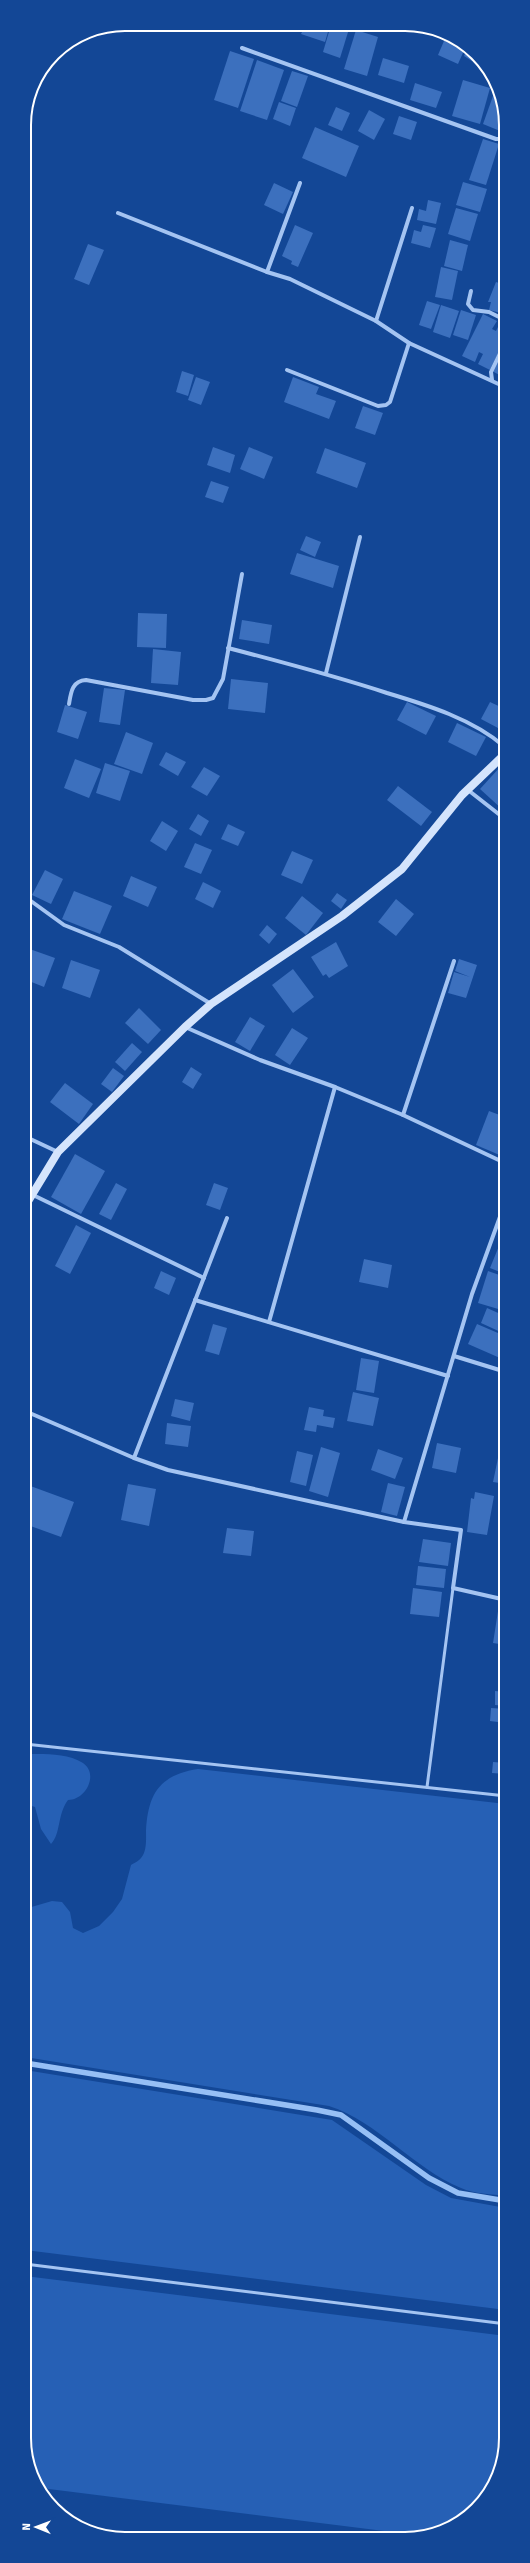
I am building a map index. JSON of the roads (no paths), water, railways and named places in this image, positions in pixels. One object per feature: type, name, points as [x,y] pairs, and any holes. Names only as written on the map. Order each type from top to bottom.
[{"type":"street","points":[[242,48],[499,139]]},
{"type":"street","points":[[267,272],[300,183]]},
{"type":"street","points":[[376,321],[412,208]]},
{"type":"street","points":[[118,213],[267,272],[290,279],[376,321],[409,343],[499,384]]},
{"type":"street","points":[[470,291],[468,304],[473,310],[489,312],[499,317]]},
{"type":"street","points":[[288,370],[378,406],[386,405],[390,402],[409,343]]},
{"type":"street","points":[[492,380],[491,372],[499,355]]},
{"type":"street","points":[[326,673],[360,537]]},
{"type":"street","points":[[69,704],[72,688],[76,683],[86,680],[206,700],[213,698],[223,679],[242,574]]},
{"type":"street","points":[[228,648],[326,673],[431,706],[493,736],[499,742]]},
{"type":"street","points":[[31,1198],[58,1152],[185,1026],[211,1004],[342,916],[402,869],[468,790],[499,764]]},
{"type":"street","points":[[468,790],[499,814]]},
{"type":"street","points":[[31,901],[64,925],[119,947],[211,1004]]},
{"type":"street","points":[[403,1116],[454,961]]},
{"type":"street","points":[[185,1026],[260,1060],[335,1087],[403,1116],[499,1160]]},
{"type":"street","points":[[269,1322],[335,1087]]},
{"type":"street","points":[[31,1139],[58,1152]]},
{"type":"street","points":[[33,1195],[204,1278]]},
{"type":"street","points":[[134,1458],[227,1218]]},
{"type":"street","points":[[404,1522],[472,1294],[499,1222]]},
{"type":"street","points":[[195,1300],[448,1376]]},
{"type":"street","points":[[454,1356],[499,1370]]},
{"type":"street","points":[[31,1414],[134,1458],[168,1470],[404,1522],[461,1530],[452,1588],[499,1598]]},
{"type":"lane","points":[[427,1787],[452,1588]]},
{"type":"lane","points":[[31,1745],[499,1795]]},
{"type":"lane","points":[[31,2265],[499,2323]]},
{"type":"waterway","points":[[31,2064],[341,2115],[429,2178],[458,2193],[499,2200]]}]
